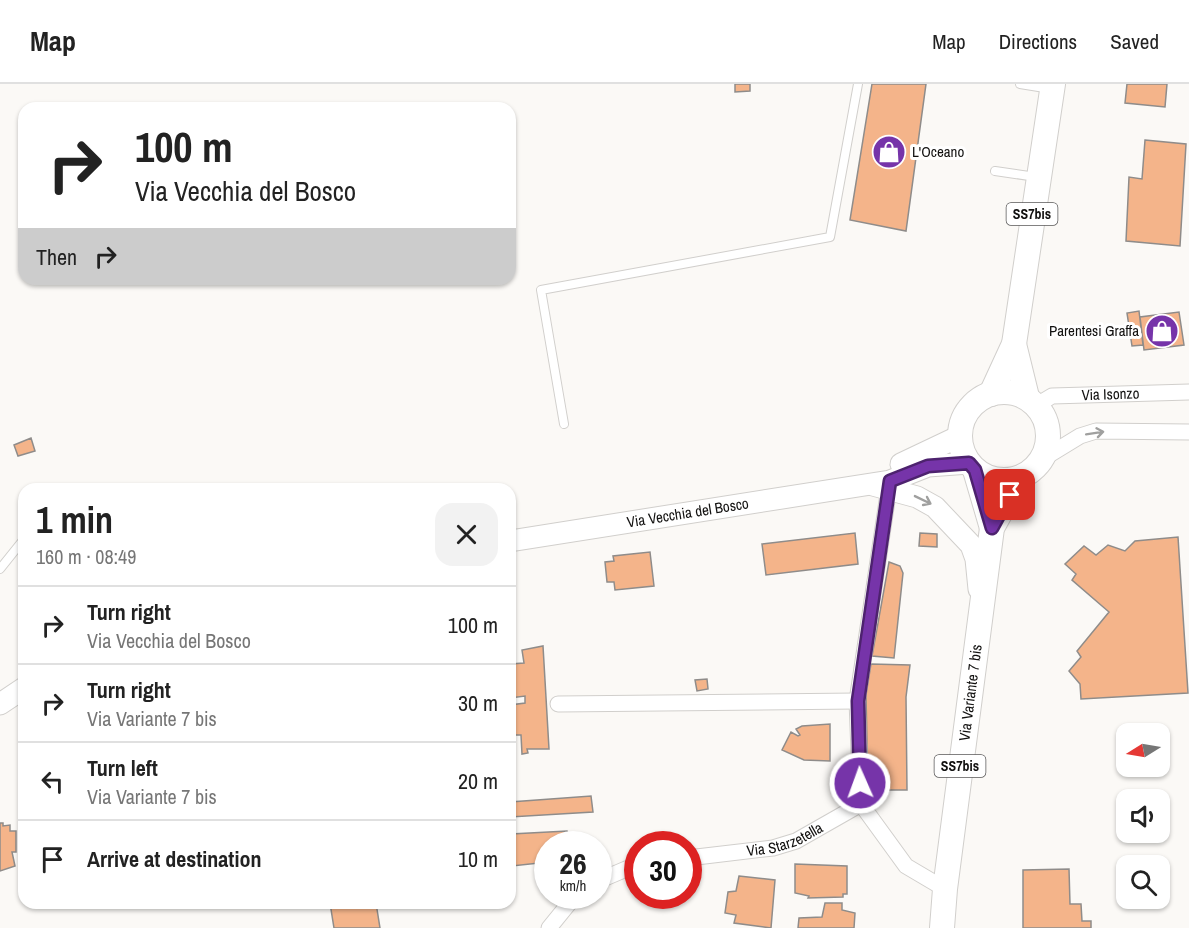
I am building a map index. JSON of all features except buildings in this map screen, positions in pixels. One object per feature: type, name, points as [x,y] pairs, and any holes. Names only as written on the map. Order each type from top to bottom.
[{"type":"main road","name":"SS7bis","points":[[972,467],[962,449],[960,436],[962,422],[979,400],[991,394],[1014,344],[1037,177],[1053,87]]},
{"type":"main road","name":"SS7bis","points":[[1014,344],[1032,401],[1045,417],[1049,431],[1044,458],[1037,467],[1019,479]]},
{"type":"main road","points":[[991,394],[1017,392],[1032,401]]},
{"type":"main road","name":"Via Vecchia del Bosco","points":[[516,540],[867,484],[887,470],[960,436]]},
{"type":"main road","points":[[889,485],[928,466],[972,467],[985,477],[997,481],[1019,479]]},
{"type":"main road","name":"Via Variante 7 bis","points":[[972,467],[992,528]]},
{"type":"main road","name":"Via Variante 7 bis","points":[[942,928],[980,604],[992,528],[1019,479]]},
{"type":"main road","points":[[867,484],[889,485],[917,497],[935,507],[964,535],[976,559],[980,604]]},
{"type":"main road","points":[[0,704],[18,692]]},
{"type":"street","name":"Via Isonzo","points":[[1032,401],[1052,396],[1189,392]]},
{"type":"street","points":[[1044,458],[1060,446],[1096,431],[1189,432]]},
{"type":"street","points":[[889,485],[858,701],[861,804],[906,866],[945,889]]},
{"type":"street","points":[[558,704],[858,701]]},
{"type":"street","name":"Via Starzetella","points":[[702,856],[773,848],[796,841],[861,804]]},
{"type":"street","points":[[549,928],[564,909]]},
{"type":"lane","points":[[564,424],[541,290],[830,237],[858,84]]},
{"type":"lane","points":[[1020,84],[1053,87]]},
{"type":"lane","points":[[995,171],[1037,177]]},
{"type":"lane","points":[[0,569],[18,546]]},
{"type":"place","name":"L'Oceano","points":[[889,152]]},
{"type":"place","name":"Parentesi Graffa","points":[[1162,331]]},
{"type":"route","points":[[860,783],[858,701],[890,481],[928,466],[969,463],[975,470],[992,528],[1010,495]]}]
